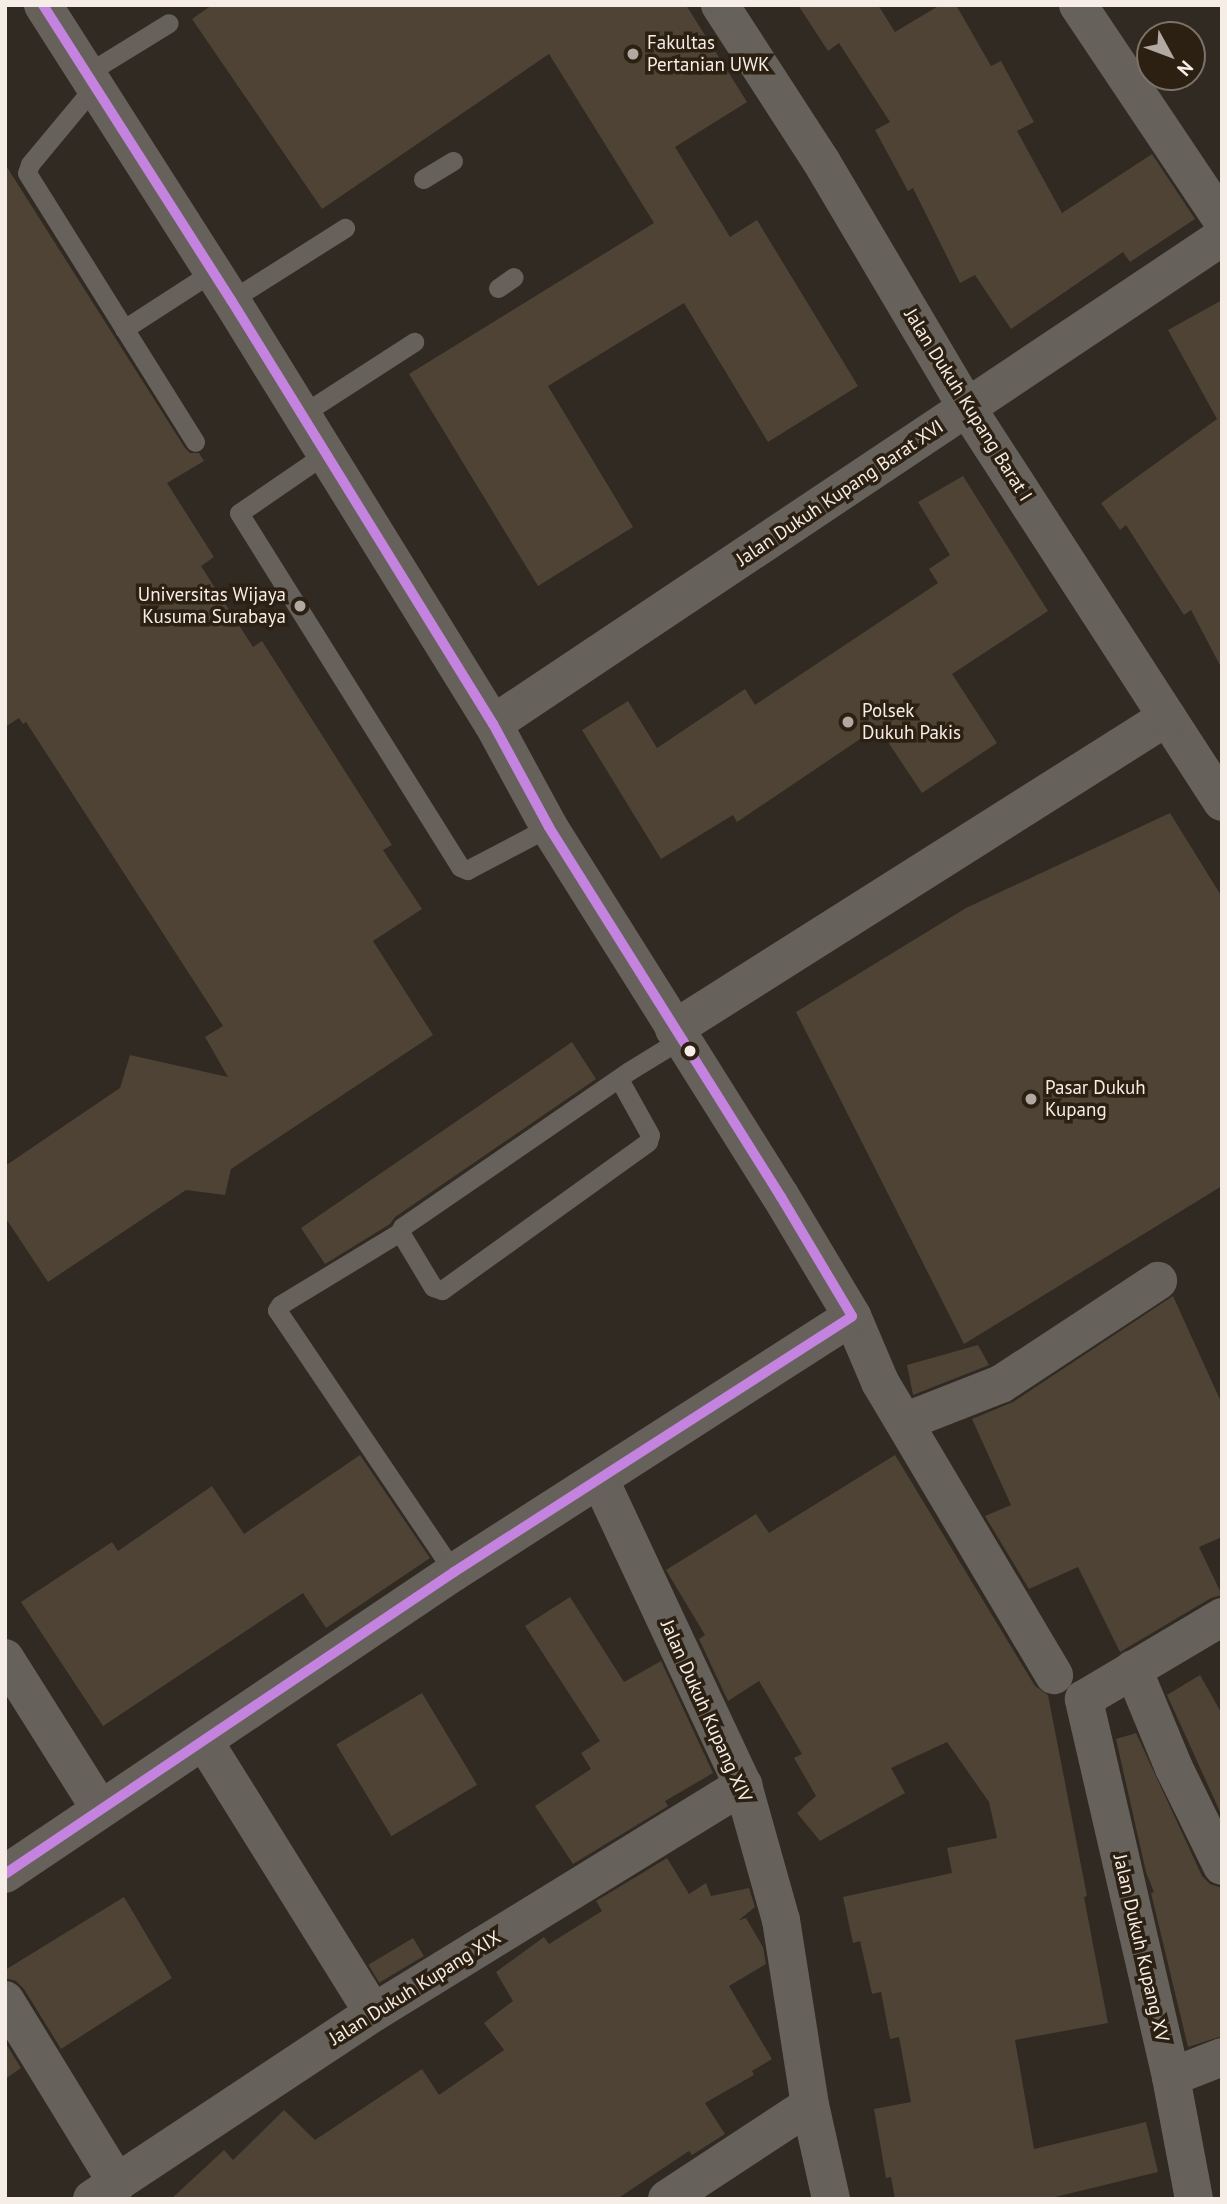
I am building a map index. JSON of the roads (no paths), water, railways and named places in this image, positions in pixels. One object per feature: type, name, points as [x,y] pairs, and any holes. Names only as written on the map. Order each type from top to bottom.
[{"type":"street","points":[[43,5],[222,286],[493,724],[549,827],[781,1197],[852,1316],[880,1382],[1054,1675]]},
{"type":"street","name":"Jalan Dukuh Kupang Barat I","points":[[720,5],[821,161],[967,408],[1222,802]]},
{"type":"street","points":[[1078,5],[1222,220]]},
{"type":"street","name":"Jalan Dukuh Kupang Barat XVI","points":[[493,724],[1222,237]]},
{"type":"street","points":[[678,1034],[1167,716]]},
{"type":"street","points":[[904,1422],[1001,1384],[1158,1281]]},
{"type":"street","points":[[5,1874],[454,1572],[852,1316]]},
{"type":"street","name":"Jalan Dukuh Kupang XIV","points":[[600,1480],[743,1784],[781,1920],[810,2105],[831,2199]]},
{"type":"street","points":[[1222,1617],[1133,1669],[1174,1768],[1222,1866]]},
{"type":"street","points":[[5,1658],[100,1809]]},
{"type":"street","name":"Jalan Dukuh Kupang XV","points":[[1133,1669],[1083,1699],[1171,2077],[1194,2199]]},
{"type":"street","points":[[204,1741],[373,2013]]},
{"type":"street","name":"Jalan Dukuh Kupang XIX","points":[[104,2191],[373,2013],[743,1784]]},
{"type":"street","points":[[5,2000],[104,2191]]},
{"type":"street","points":[[1171,2077],[1222,2057]]},
{"type":"street","points":[[667,2199],[810,2105]]},
{"type":"lane","points":[[169,23],[90,80],[30,164],[27,173],[195,442]]},
{"type":"lane","points":[[423,179],[453,161]]},
{"type":"lane","points":[[124,329],[345,228]]},
{"type":"lane","points":[[498,288],[514,277]]},
{"type":"lane","points":[[301,415],[414,342]]},
{"type":"lane","points":[[325,454],[239,513],[455,862],[467,870],[549,827]]},
{"type":"lane","points":[[454,1572],[277,1310],[280,1305],[400,1232],[402,1227],[619,1079],[678,1034]]},
{"type":"lane","points":[[400,1232],[433,1287],[442,1290],[648,1142],[650,1135],[619,1079]]},
{"type":"place","name":"Fakultas Pertanian UWK","points":[[633,54]]},
{"type":"place","name":"Universitas Wijaya Kusuma Surabaya","points":[[300,606]]},
{"type":"place","name":"Polsek Dukuh Pakis","points":[[848,722]]},
{"type":"place","name":"Pasar Dukuh Kupang","points":[[1031,1099]]}]
